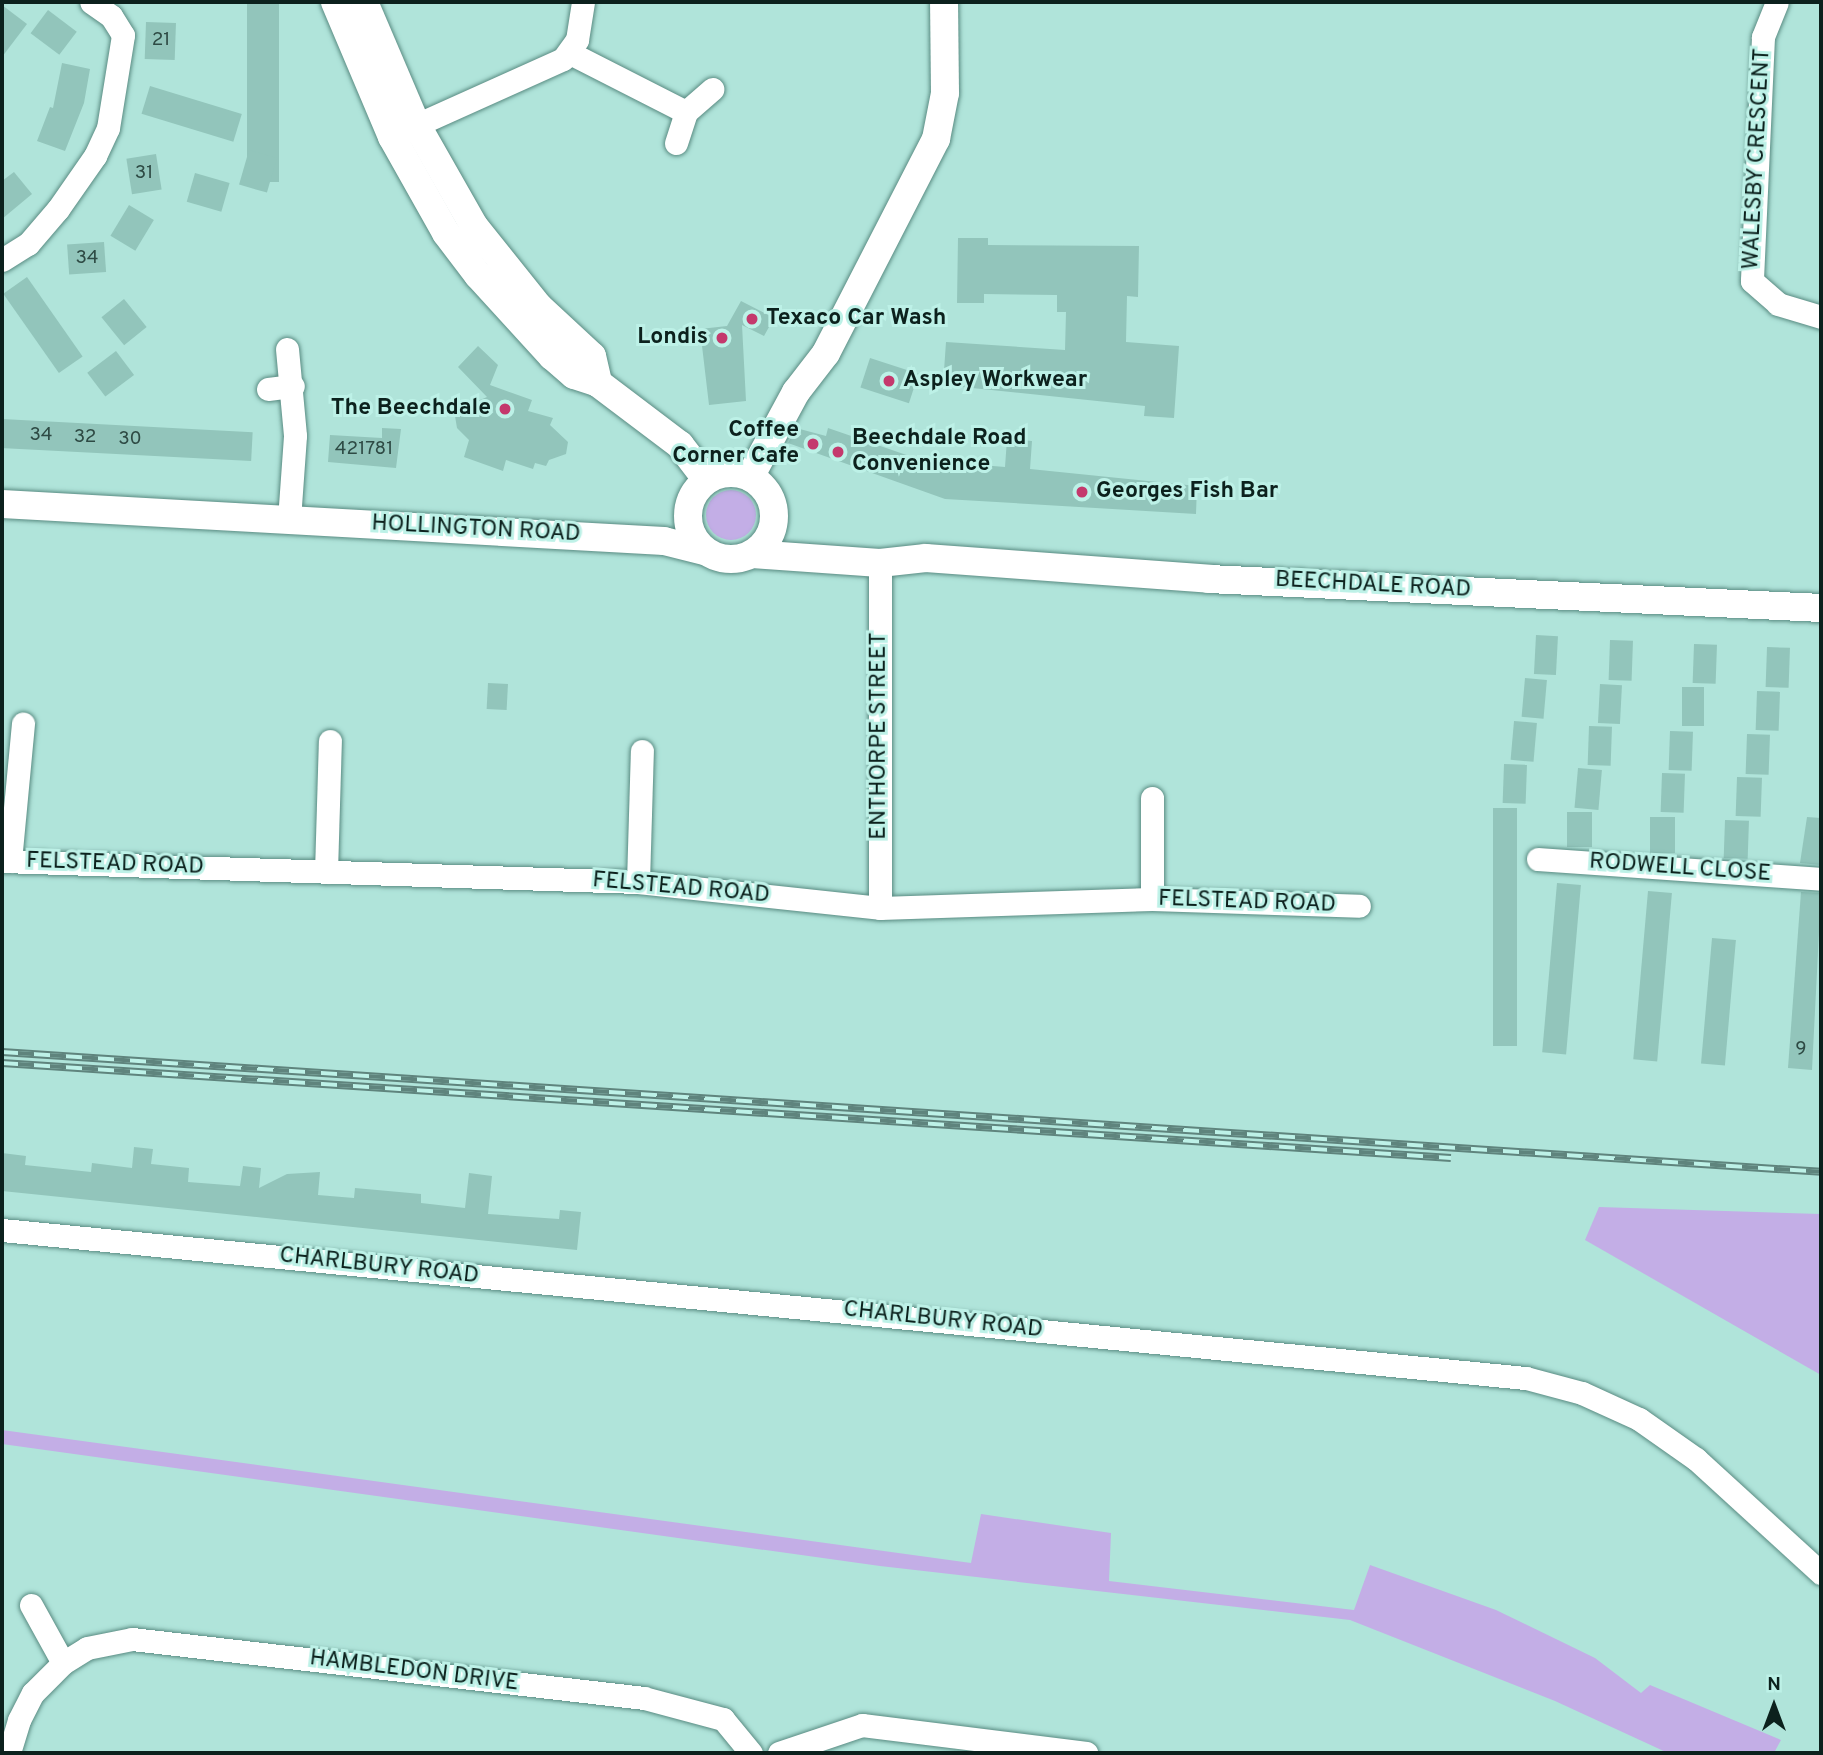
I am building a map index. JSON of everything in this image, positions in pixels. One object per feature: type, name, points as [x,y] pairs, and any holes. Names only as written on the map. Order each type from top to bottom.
[{"type":"street","points":[[2,260],[28,244],[58,209],[95,156],[108,128],[123,35],[111,16],[91,2]]},
{"type":"street","points":[[335,2],[404,130]]},
{"type":"street","points":[[364,2],[404,130],[446,233],[516,322],[574,375],[598,383],[680,445],[707,480]]},
{"type":"street","points":[[404,130],[552,66],[570,53],[577,40],[583,2]]},
{"type":"street","points":[[750,477],[796,392],[826,353],[936,139],[945,93],[944,2]]},
{"type":"street","name":"WALESBY CRESCENT","points":[[1777,2],[1763,37],[1752,281],[1778,304],[1821,317]]},
{"type":"street","points":[[570,53],[686,112]]},
{"type":"street","points":[[676,143],[686,112],[712,89]]},
{"type":"street","points":[[287,349],[293,386],[289,520]]},
{"type":"street","points":[[268,389],[293,386]]},
{"type":"street","points":[[752,554],[765,542],[773,526],[772,503],[750,477],[728,473],[707,480],[692,498],[697,541],[728,559],[752,554],[880,563]]},
{"type":"street","name":"HOLLINGTON ROAD","points":[[2,504],[697,541]]},
{"type":"street","name":"BEECHDALE ROAD","points":[[773,526],[794,539],[881,546],[926,558]]},
{"type":"street","name":"BEECHDALE ROAD","points":[[880,563],[926,558],[1209,579],[1821,608]]},
{"type":"street","name":"ENTHORPE STREET","points":[[880,563],[880,908]]},
{"type":"street","points":[[6,861],[23,724]]},
{"type":"street","points":[[326,872],[330,741]]},
{"type":"street","points":[[638,882],[642,751]]},
{"type":"street","points":[[1152,798],[1152,899]]},
{"type":"street","name":"RODWELL CLOSE","points":[[1538,859],[1821,880]]},
{"type":"street","name":"FELSTEAD ROAD","points":[[6,861],[638,882],[880,908],[1152,899],[1359,906]]},
{"type":"street","name":"CHARLBURY ROAD","points":[[2,1230],[1527,1378],[1582,1393],[1639,1419],[1696,1459],[1821,1573]]},
{"type":"street","points":[[31,1605],[63,1663]]},
{"type":"street","name":"HAMBLEDON DRIVE","points":[[9,1753],[19,1720],[33,1693],[63,1663],[87,1648],[132,1639],[644,1698],[723,1719],[751,1753]]},
{"type":"street","points":[[779,1753],[862,1724],[1086,1753]]},
{"type":"shaded area","points":[[731,490],[749,497],[756,515],[749,533],[731,540],[713,533],[706,515],[713,497]]},
{"type":"shaded area","points":[[1599,1207],[1821,1214],[1821,1375],[1585,1240]]},
{"type":"shaded area","points":[[2,1430],[971,1563],[981,1514],[1111,1533],[1109,1581],[1354,1610],[1370,1565],[1496,1610],[1595,1658],[1641,1693],[1650,1685],[1781,1740],[1774,1753],[1668,1753],[1555,1701],[1350,1620],[880,1566],[2,1444]]},
{"type":"building","points":[[247,2],[279,2],[279,182],[247,182]]},
{"type":"building","points":[[2,5],[27,24],[2,57]]},
{"type":"building","points":[[48,10],[77,32],[59,55],[31,33]]},
{"type":"building","points":[[146,22],[176,23],[175,60],[145,59]]},
{"type":"building","points":[[62,63],[90,69],[84,103],[65,151],[37,141],[50,107],[53,108]]},
{"type":"building","points":[[150,86],[242,114],[233,142],[142,114]]},
{"type":"building","points":[[249,150],[277,158],[267,193],[239,185]]},
{"type":"building","points":[[156,154],[162,190],[132,194],[126,159]]},
{"type":"building","points":[[14,172],[32,194],[2,219],[2,181]]},
{"type":"building","points":[[195,173],[230,183],[221,212],[187,202]]},
{"type":"building","points":[[129,205],[154,220],[135,251],[110,236]]},
{"type":"building","points":[[958,238],[988,238],[988,245],[1139,246],[1138,297],[1127,296],[1126,342],[1179,346],[1174,418],[1144,416],[1145,406],[943,385],[946,342],[1065,350],[1066,312],[1057,312],[1057,295],[984,294],[984,303],[957,303]]},
{"type":"building","points":[[104,242],[106,272],[69,275],[67,245]]},
{"type":"building","points":[[27,277],[83,356],[59,373],[3,294]]},
{"type":"building","points":[[124,299],[147,327],[124,345],[101,317]]},
{"type":"building","points":[[741,301],[774,318],[764,336],[742,325],[746,401],[709,405],[700,329],[727,326]]},
{"type":"building","name":"The Beechdale","points":[[478,346],[498,365],[490,385],[532,400],[528,411],[553,418],[550,425],[568,442],[566,454],[549,460],[546,466],[535,463],[533,469],[506,460],[503,471],[464,457],[469,440],[457,428],[455,416],[461,408],[487,397],[458,367]]},
{"type":"building","points":[[116,351],[134,375],[105,397],[87,373]]},
{"type":"building","name":"Aspley Workwear","points":[[870,358],[919,374],[909,403],[860,387]]},
{"type":"building","points":[[2,419],[253,432],[251,461],[2,448]]},
{"type":"building","points":[[382,428],[401,429],[396,468],[328,462],[330,435],[382,438]]},
{"type":"building","points":[[796,428],[826,436],[828,428],[921,460],[1005,467],[1007,439],[1032,441],[1030,469],[1197,486],[1196,514],[945,499],[788,443]]},
{"type":"building","points":[[1536,635],[1558,636],[1556,675],[1534,674]]},
{"type":"building","points":[[1610,640],[1633,641],[1632,681],[1609,680]]},
{"type":"building","points":[[1694,644],[1717,645],[1716,684],[1693,683]]},
{"type":"building","points":[[1767,647],[1790,648],[1789,688],[1766,687]]},
{"type":"building","points":[[1525,678],[1547,680],[1544,719],[1522,717]]},
{"type":"building","points":[[488,683],[508,684],[507,710],[487,709]]},
{"type":"building","points":[[1600,684],[1622,685],[1620,724],[1598,723]]},
{"type":"building","points":[[1682,687],[1704,687],[1704,726],[1682,726]]},
{"type":"building","points":[[1757,691],[1780,692],[1779,731],[1756,730]]},
{"type":"building","points":[[1514,721],[1537,723],[1534,762],[1511,760]]},
{"type":"building","points":[[1589,726],[1612,727],[1611,766],[1588,765]]},
{"type":"building","points":[[1670,731],[1693,732],[1692,771],[1669,770]]},
{"type":"building","points":[[1747,734],[1770,735],[1769,775],[1746,774]]},
{"type":"building","points":[[1504,764],[1527,765],[1526,804],[1503,803]]},
{"type":"building","points":[[1578,768],[1602,770],[1598,810],[1575,808]]},
{"type":"building","points":[[1662,773],[1685,774],[1684,813],[1661,812]]},
{"type":"building","points":[[1737,777],[1762,778],[1761,817],[1736,816]]},
{"type":"building","points":[[1493,808],[1517,808],[1517,1046],[1493,1046]]},
{"type":"building","points":[[1567,812],[1592,812],[1592,847],[1567,847]]},
{"type":"building","points":[[1650,817],[1675,817],[1675,853],[1650,853]]},
{"type":"building","points":[[1807,817],[1821,818],[1821,865],[1800,863]]},
{"type":"building","points":[[1725,820],[1749,821],[1748,859],[1724,858]]},
{"type":"building","points":[[1557,883],[1581,885],[1566,1054],[1542,1052]]},
{"type":"building","points":[[1648,891],[1672,893],[1657,1061],[1633,1059]]},
{"type":"building","points":[[1801,892],[1821,893],[1812,1070],[1788,1068]]},
{"type":"building","points":[[1712,938],[1736,940],[1725,1066],[1701,1064]]},
{"type":"building","points":[[134,1147],[153,1149],[151,1164],[189,1168],[188,1182],[240,1186],[243,1166],[261,1168],[259,1188],[287,1174],[320,1172],[318,1195],[354,1198],[355,1188],[421,1194],[421,1203],[465,1208],[469,1173],[492,1176],[488,1214],[559,1219],[560,1210],[581,1212],[577,1250],[2,1191],[2,1153],[26,1156],[25,1165],[91,1172],[92,1163],[132,1168]]},
{"type":"railway","points":[[2,1052],[1821,1172]]},
{"type":"railway","points":[[2,1063],[1451,1158]]},
{"type":"place","name":"Texaco Car Wash","points":[[752,319]]},
{"type":"place","name":"Londis","points":[[722,338]]},
{"type":"place","name":"Aspley Workwear","points":[[889,381]]},
{"type":"place","name":"The Beechdale","points":[[505,409]]},
{"type":"place","name":"Coffee Corner Cafe","points":[[813,444]]},
{"type":"place","name":"Beechdale Road Convenience","points":[[838,452]]},
{"type":"place","name":"Georges Fish Bar","points":[[1082,492]]}]
